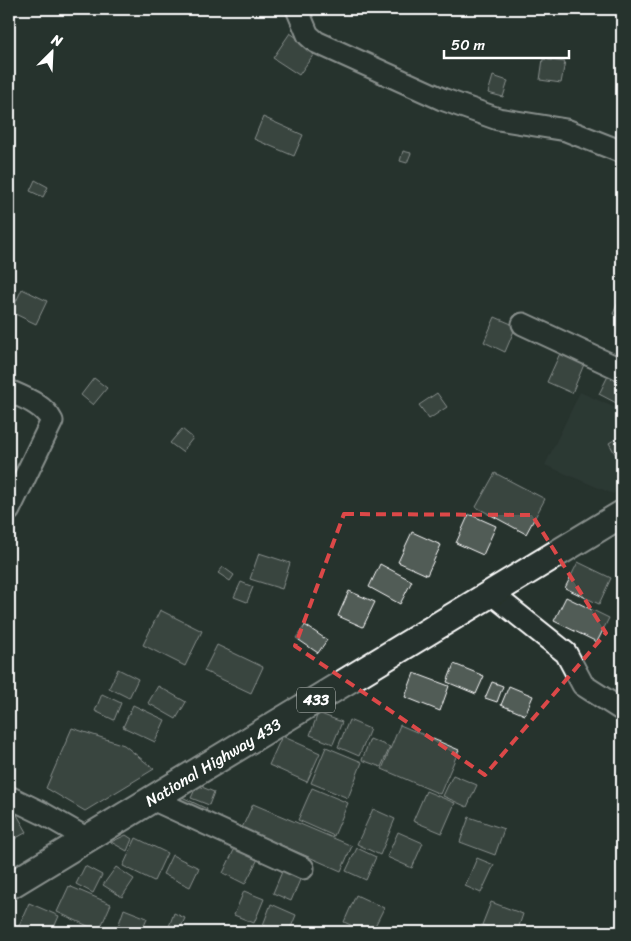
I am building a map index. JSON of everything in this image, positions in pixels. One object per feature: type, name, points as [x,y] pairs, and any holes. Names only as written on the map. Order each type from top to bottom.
[{"type":"main road","name":"National Highway 433","points":[[9,886],[622,514]]},
{"type":"street","points":[[297,9],[308,35],[316,42],[442,99],[498,119],[566,130],[622,152]]},
{"type":"street","points":[[523,324],[622,370]]},
{"type":"street","points":[[9,391],[35,403],[49,414],[52,421],[9,510]]},
{"type":"street","points":[[492,594],[566,653],[583,685],[622,710]]},
{"type":"street","points":[[9,797],[86,838]]},
{"type":"street","points":[[152,799],[303,868]]},
{"type":"highlighted area","points":[[344,514],[532,515],[606,633],[485,775],[295,646]]},
{"type":"shaded area","points":[[580,392],[622,411],[622,488],[613,494],[545,465]]},
{"type":"building","points":[[290,33],[316,51],[299,75],[273,58]]},
{"type":"building","points":[[543,59],[565,62],[561,83],[540,80]]},
{"type":"building","points":[[493,76],[508,81],[503,97],[488,93]]},
{"type":"building","points":[[263,117],[303,135],[294,156],[254,139]]},
{"type":"building","points":[[403,151],[411,153],[407,163],[400,161]]},
{"type":"building","points":[[35,180],[48,187],[43,197],[30,191]]},
{"type":"building","points":[[22,289],[47,301],[36,324],[11,312]]},
{"type":"building","points":[[622,293],[622,319],[613,314]]},
{"type":"building","points":[[495,317],[516,326],[505,352],[484,342]]},
{"type":"building","points":[[561,351],[585,362],[572,393],[547,382]]},
{"type":"building","points":[[612,368],[622,373],[622,406],[599,394]]},
{"type":"building","points":[[94,378],[107,388],[93,405],[81,395]]},
{"type":"building","points":[[437,393],[447,407],[429,419],[419,405]]},
{"type":"building","points":[[182,429],[193,438],[182,452],[170,443]]},
{"type":"building","points":[[622,435],[622,466],[609,443]]},
{"type":"building","points":[[495,473],[545,499],[526,534],[476,507]]},
{"type":"building","points":[[469,514],[496,526],[483,555],[456,543]]},
{"type":"building","points":[[412,532],[441,545],[427,575],[398,562]]},
{"type":"building","points":[[259,553],[290,563],[282,589],[250,579]]},
{"type":"building","points":[[578,562],[611,578],[599,604],[565,588]]},
{"type":"building","points":[[380,564],[412,581],[400,604],[369,587]]},
{"type":"building","points":[[223,567],[234,575],[230,581],[218,573]]},
{"type":"building","points":[[241,582],[253,587],[247,602],[234,597]]},
{"type":"building","points":[[349,591],[375,602],[363,627],[338,616]]},
{"type":"building","points":[[566,597],[609,618],[597,642],[554,621]]},
{"type":"building","points":[[160,610],[202,631],[185,666],[143,645]]},
{"type":"building","points":[[305,625],[327,640],[318,653],[296,638]]},
{"type":"building","points":[[217,645],[263,667],[251,693],[204,671]]},
{"type":"building","points":[[454,664],[484,676],[476,694],[447,682]]},
{"type":"building","points":[[118,669],[138,679],[129,698],[109,688]]},
{"type":"building","points":[[414,673],[449,686],[440,711],[405,697]]},
{"type":"building","points":[[492,682],[503,686],[497,702],[485,698]]},
{"type":"building","points":[[158,686],[186,702],[176,719],[148,703]]},
{"type":"building","points":[[509,686],[533,696],[525,715],[501,705]]},
{"type":"building","points":[[102,694],[121,703],[114,720],[95,711]]},
{"type":"building","points":[[133,705],[165,720],[155,742],[123,727]]},
{"type":"building","points":[[318,713],[342,722],[333,744],[310,735]]},
{"type":"building","points":[[349,720],[370,729],[359,756],[338,747]]},
{"type":"building","points":[[400,725],[459,750],[440,794],[382,769]]},
{"type":"building","points":[[72,728],[124,745],[154,769],[85,811],[46,788]]},
{"type":"building","points":[[282,736],[320,753],[307,782],[269,765]]},
{"type":"building","points":[[370,739],[390,747],[381,767],[362,760]]},
{"type":"building","points":[[326,747],[362,762],[348,798],[311,783]]},
{"type":"building","points":[[453,775],[477,785],[467,807],[443,796]]},
{"type":"building","points":[[197,785],[214,792],[209,805],[191,798]]},
{"type":"building","points":[[312,788],[348,803],[334,836],[298,820]]},
{"type":"building","points":[[426,791],[455,803],[442,833],[413,821]]},
{"type":"building","points":[[178,795],[207,809],[200,825],[170,811]]},
{"type":"building","points":[[253,804],[352,846],[341,871],[242,828]]},
{"type":"building","points":[[373,809],[395,819],[380,855],[357,844]]},
{"type":"building","points":[[16,813],[27,832],[9,842],[9,817]]},
{"type":"building","points":[[469,817],[504,829],[495,855],[460,842]]},
{"type":"building","points":[[398,832],[423,843],[412,868],[387,857]]},
{"type":"building","points":[[126,835],[132,839],[127,851],[111,842]]},
{"type":"building","points":[[136,838],[167,853],[154,881],[123,866]]},
{"type":"building","points":[[235,848],[258,859],[245,884],[223,873]]},
{"type":"building","points":[[357,848],[376,857],[366,880],[346,871]]},
{"type":"building","points":[[172,855],[199,868],[190,887],[163,874]]},
{"type":"building","points":[[477,858],[494,865],[481,893],[465,886]]},
{"type":"building","points":[[85,866],[102,875],[93,893],[76,884]]},
{"type":"building","points":[[116,867],[134,879],[122,897],[103,885]]},
{"type":"building","points":[[284,867],[302,875],[291,901],[273,893]]},
{"type":"building","points":[[69,886],[111,904],[99,931],[57,912]]},
{"type":"building","points":[[244,891],[264,899],[254,923],[234,915]]},
{"type":"building","points":[[356,895],[384,908],[372,932],[366,932],[344,922]]},
{"type":"building","points":[[491,902],[523,914],[517,932],[503,932],[482,925]]},
{"type":"building","points":[[29,903],[59,916],[52,932],[17,930]]},
{"type":"building","points":[[271,904],[296,915],[289,932],[281,932],[263,925]]},
{"type":"building","points":[[124,909],[147,918],[141,932],[116,932]]},
{"type":"building","points":[[174,913],[185,918],[179,932],[168,929]]}]
